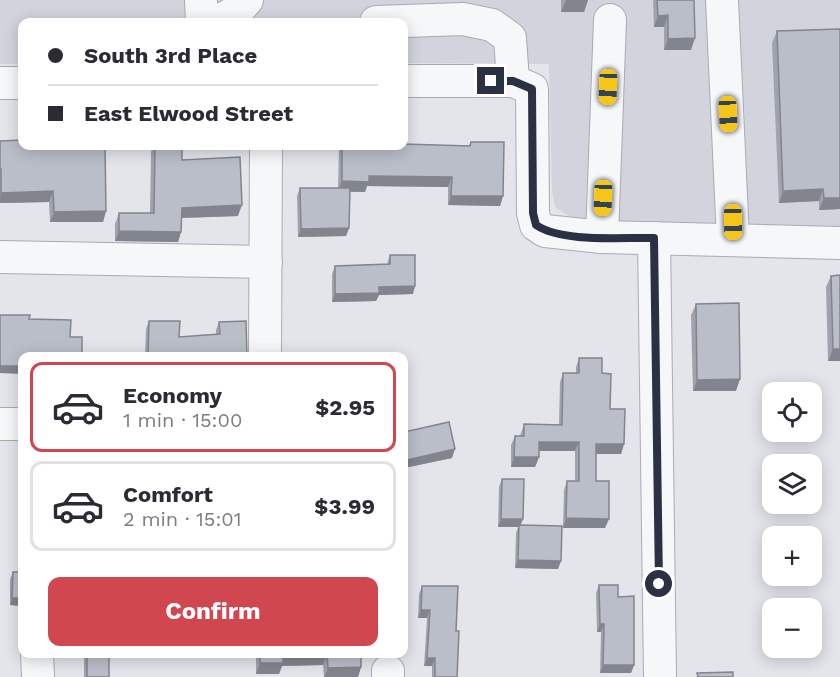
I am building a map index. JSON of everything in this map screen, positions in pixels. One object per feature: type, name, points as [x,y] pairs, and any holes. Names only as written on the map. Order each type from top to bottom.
[{"type":"street","points":[[201,0],[202,18]]},
{"type":"street","points":[[225,18],[237,11],[246,0]]},
{"type":"street","points":[[722,0],[733,240]]},
{"type":"street","points":[[408,21],[463,19],[492,25],[510,38],[513,81]]},
{"type":"street","points":[[602,237],[610,20]]},
{"type":"street","points":[[408,81],[513,81],[532,89],[534,99],[533,213],[536,225],[545,231],[602,237],[840,243]]},
{"type":"street","points":[[0,83],[18,83]]},
{"type":"street","points":[[265,352],[266,150]]},
{"type":"street","points":[[654,238],[660,677]]},
{"type":"street","points":[[0,257],[266,262]]},
{"type":"street","points":[[0,424],[18,424]]},
{"type":"street","points":[[37,658],[38,677]]},
{"type":"shaded area","points":[[0,0],[840,0],[840,231],[749,230],[575,220],[555,207],[552,190],[549,64],[408,63],[408,18],[18,18],[18,64],[0,64]]},
{"type":"building","points":[[657,0],[694,0],[695,38],[668,39],[668,15],[658,16]]},
{"type":"building","points":[[840,29],[840,198],[824,198],[823,189],[783,191],[777,31]]},
{"type":"building","points":[[18,140],[18,150],[105,150],[106,211],[54,212],[53,191],[1,193],[0,141]]},
{"type":"building","points":[[471,142],[504,142],[503,196],[451,196],[452,177],[369,176],[369,182],[342,181],[342,150],[408,150],[408,144],[470,146]]},
{"type":"building","points":[[155,150],[182,150],[182,160],[240,157],[242,205],[182,208],[181,232],[119,231],[119,213],[154,213]]},
{"type":"building","points":[[300,188],[350,188],[349,228],[301,229]]},
{"type":"building","points":[[390,255],[415,255],[415,286],[379,287],[379,293],[335,294],[335,266],[390,264]]},
{"type":"building","points":[[840,275],[840,349],[833,349],[831,276]]},
{"type":"building","points":[[739,303],[740,379],[697,380],[696,304]]},
{"type":"building","points":[[0,315],[30,315],[29,319],[71,320],[70,337],[82,337],[82,352],[18,352],[18,366],[0,366]]},
{"type":"building","points":[[149,321],[180,321],[179,337],[220,334],[219,322],[246,321],[247,352],[148,352]]},
{"type":"building","points":[[579,358],[602,358],[602,373],[611,374],[610,409],[625,409],[624,444],[596,444],[596,481],[609,481],[609,519],[566,518],[567,481],[579,481],[579,442],[539,442],[539,457],[514,457],[515,436],[524,436],[524,424],[562,425],[563,373],[579,373]]},
{"type":"building","points":[[449,422],[455,449],[408,460],[408,431]]},
{"type":"building","points":[[502,479],[524,479],[523,519],[501,519]]},
{"type":"building","points":[[519,525],[562,526],[561,561],[518,560]]},
{"type":"building","points":[[13,572],[18,572],[18,598],[12,598]]},
{"type":"building","points":[[599,585],[618,585],[618,597],[634,596],[634,665],[603,665],[604,624],[600,624]]},
{"type":"building","points":[[422,586],[458,586],[457,677],[435,677],[435,658],[427,658],[430,610],[421,610]]},
{"type":"building","points":[[87,658],[109,658],[109,677],[87,677]]},
{"type":"building","points":[[260,658],[283,658],[283,663],[260,663]]},
{"type":"building","points":[[327,658],[361,658],[361,667],[328,668]]},
{"type":"building","points":[[733,672],[733,677],[698,677],[697,673]]},
{"type":"route","points":[[491,81],[524,83],[532,89],[534,99],[533,213],[536,225],[545,231],[561,234],[654,238],[659,584]]}]
